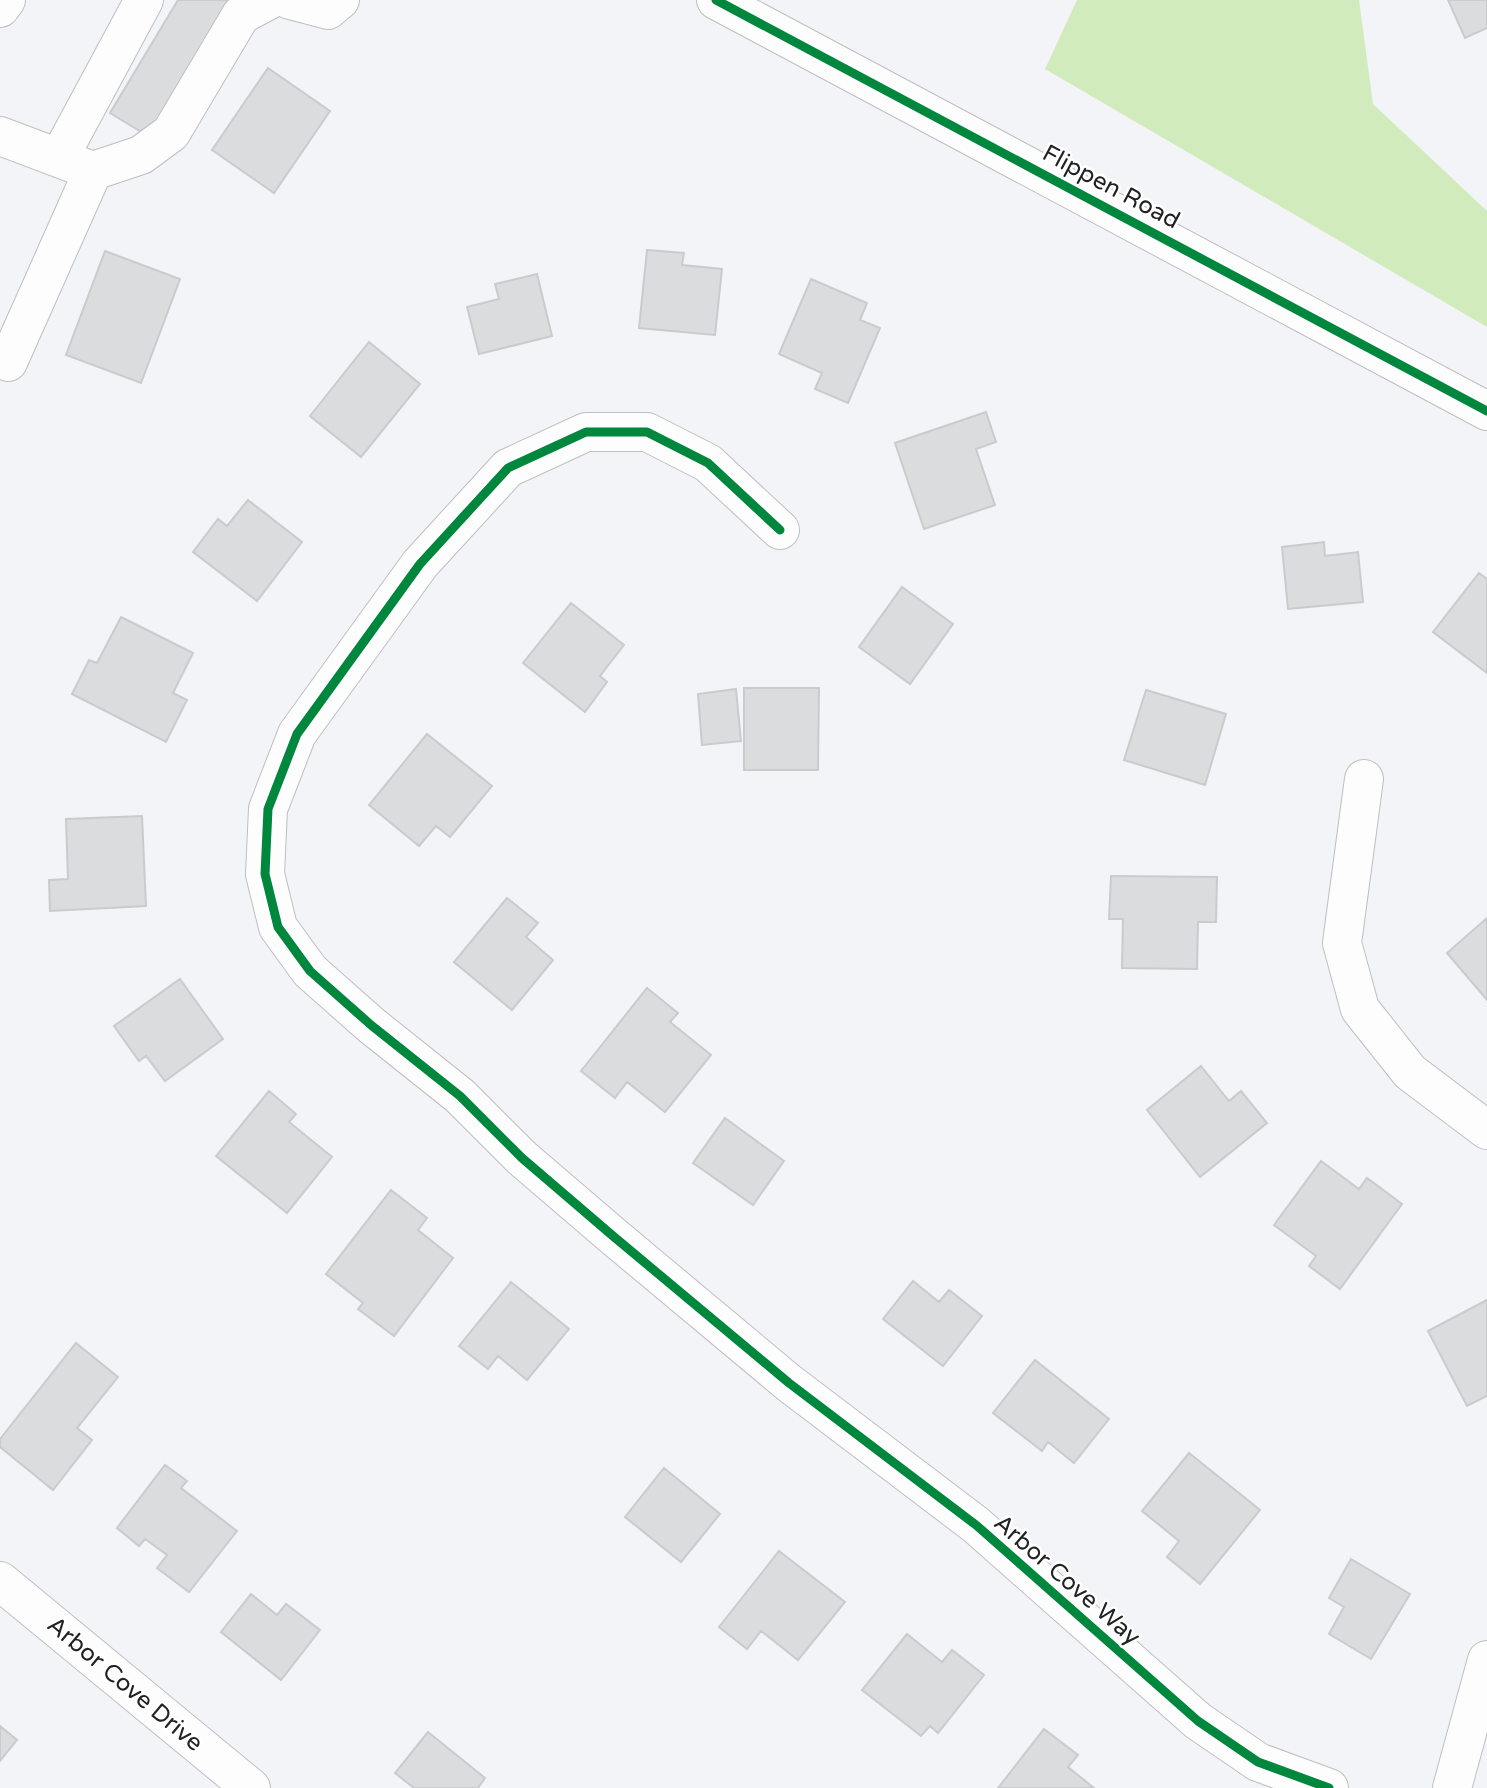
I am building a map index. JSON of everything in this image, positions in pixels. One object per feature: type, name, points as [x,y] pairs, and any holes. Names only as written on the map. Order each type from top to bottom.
[{"type":"street","points":[[8,362],[76,165],[145,0]]},
{"type":"street","points":[[0,136],[76,165],[141,155],[171,133],[241,15],[269,0]]},
{"type":"street","points":[[290,0],[328,10],[340,0]]},
{"type":"street","name":"Flippen Road","points":[[716,0],[1487,411]]},
{"type":"street","name":"Arbor Cove Way","points":[[780,530],[709,463],[647,432],[586,432],[508,468],[420,564],[297,734],[268,809],[265,874],[278,927],[310,971],[371,1025],[460,1097],[522,1158],[789,1383],[976,1525],[1198,1720],[1258,1762],[1329,1788]]},
{"type":"street","points":[[1363,779],[1342,943],[1360,1009],[1410,1072],[1487,1130]]},
{"type":"street","name":"Arbor Cove Drive","points":[[0,1581],[251,1788]]},
{"type":"street","points":[[1452,1788],[1487,1660]]},
{"type":"green space","points":[[1077,0],[1359,0],[1373,104],[1487,211],[1487,327],[1045,69]]},
{"type":"building","points":[[178,0],[229,0],[148,136],[110,113]]},
{"type":"building","points":[[1448,0],[1487,0],[1487,28],[1465,38]]},
{"type":"building","points":[[268,68],[330,111],[274,193],[212,150]]},
{"type":"building","points":[[647,250],[684,253],[682,265],[722,269],[715,335],[639,328]]},
{"type":"building","points":[[105,251],[180,279],[141,383],[66,355]]},
{"type":"building","points":[[537,274],[552,336],[479,354],[467,307],[499,299],[495,284]]},
{"type":"building","points":[[811,279],[867,303],[860,320],[880,328],[848,403],[815,389],[822,373],[779,354]]},
{"type":"building","points":[[369,342],[420,384],[361,457],[310,416]]},
{"type":"building","points":[[986,412],[996,442],[976,449],[995,505],[924,529],[895,443]]},
{"type":"building","points":[[248,500],[302,542],[257,601],[193,552],[218,519],[227,526]]},
{"type":"building","points":[[1324,542],[1325,556],[1358,552],[1363,602],[1288,609],[1282,547]]},
{"type":"building","points":[[1479,573],[1487,579],[1487,673],[1433,632]]},
{"type":"building","points":[[902,587],[953,624],[910,684],[859,647]]},
{"type":"building","points":[[571,603],[624,645],[600,676],[607,682],[585,712],[523,663]]},
{"type":"building","points":[[121,617],[193,653],[173,693],[187,700],[166,742],[72,694],[89,660],[97,663]]},
{"type":"building","points":[[744,688],[819,688],[818,770],[744,770]]},
{"type":"building","points":[[736,689],[741,741],[702,745],[698,694]]},
{"type":"building","points":[[1146,690],[1226,714],[1205,785],[1124,760]]},
{"type":"building","points":[[427,734],[492,786],[450,837],[436,826],[419,846],[369,805]]},
{"type":"building","points":[[142,816],[146,906],[50,911],[49,880],[68,879],[66,819]]},
{"type":"building","points":[[1111,876],[1217,877],[1216,922],[1198,922],[1197,969],[1122,968],[1123,919],[1109,919]]},
{"type":"building","points":[[507,898],[538,923],[526,937],[553,960],[512,1010],[454,962]]},
{"type":"building","points":[[1487,918],[1487,1000],[1447,953]]},
{"type":"building","points":[[180,979],[223,1039],[165,1081],[146,1056],[139,1061],[114,1026]]},
{"type":"building","points":[[647,988],[678,1013],[670,1022],[711,1055],[665,1112],[627,1082],[615,1098],[581,1071]]},
{"type":"building","points":[[1201,1066],[1229,1101],[1241,1091],[1267,1123],[1200,1177],[1147,1110]]},
{"type":"building","points":[[269,1091],[296,1114],[289,1122],[332,1157],[287,1213],[216,1156]]},
{"type":"building","points":[[725,1118],[784,1161],[753,1205],[693,1163]]},
{"type":"building","points":[[1321,1161],[1359,1189],[1367,1178],[1402,1204],[1340,1289],[1309,1266],[1316,1256],[1274,1225]]},
{"type":"building","points":[[391,1190],[427,1218],[418,1230],[453,1258],[394,1336],[358,1309],[363,1303],[326,1274]]},
{"type":"building","points":[[913,1281],[939,1302],[949,1290],[982,1316],[943,1366],[883,1319]]},
{"type":"building","points":[[511,1282],[569,1329],[527,1380],[498,1356],[488,1369],[459,1346]]},
{"type":"building","points":[[1487,1300],[1487,1396],[1467,1406],[1428,1331]]},
{"type":"building","points":[[76,1343],[118,1377],[77,1428],[92,1440],[53,1490],[0,1447],[0,1439]]},
{"type":"building","points":[[1035,1360],[1109,1419],[1074,1463],[1048,1442],[1042,1451],[993,1413]]},
{"type":"building","points":[[1189,1453],[1260,1510],[1200,1584],[1167,1557],[1179,1541],[1142,1511]]},
{"type":"building","points":[[165,1465],[187,1481],[181,1488],[237,1531],[189,1592],[157,1568],[167,1555],[145,1539],[139,1546],[117,1528]]},
{"type":"building","points":[[664,1468],[720,1514],[681,1562],[625,1517]]},
{"type":"building","points":[[779,1551],[845,1602],[798,1660],[761,1631],[747,1649],[719,1627]]},
{"type":"building","points":[[1351,1559],[1410,1594],[1371,1659],[1329,1634],[1344,1607],[1329,1598]]},
{"type":"building","points":[[251,1594],[277,1615],[286,1604],[320,1630],[281,1680],[221,1632]]},
{"type":"building","points":[[907,1634],[942,1662],[952,1650],[984,1675],[938,1733],[930,1726],[921,1736],[862,1690]]},
{"type":"building","points":[[0,1726],[17,1740],[0,1761]]},
{"type":"building","points":[[1044,1729],[1078,1755],[1068,1767],[1094,1788],[998,1788]]},
{"type":"building","points":[[428,1732],[485,1778],[478,1788],[414,1788],[395,1773]]},
{"type":"cycle path","points":[[716,0],[1487,411]]},
{"type":"cycle path","points":[[780,530],[708,463],[647,432],[586,432],[508,468],[420,564],[297,734],[268,809],[265,874],[278,927],[310,971],[371,1025],[460,1096],[522,1158],[789,1383],[976,1525],[1198,1721],[1258,1762],[1329,1788]]}]
